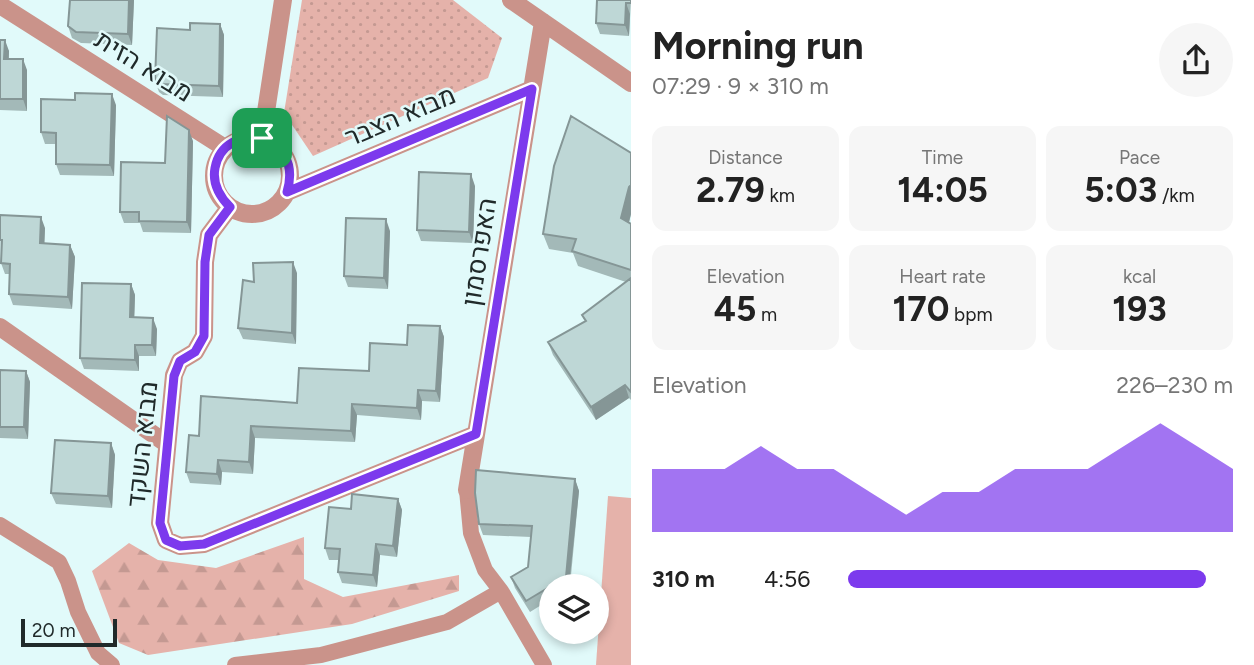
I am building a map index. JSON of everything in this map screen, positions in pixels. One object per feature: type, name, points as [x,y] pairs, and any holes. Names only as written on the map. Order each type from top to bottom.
[{"type":"street","points":[[262,138],[283,0]]},
{"type":"street","points":[[511,0],[631,83]]},
{"type":"street","name":"מבוא הזית","points":[[0,5],[225,148]]},
{"type":"street","name":"האפרסמון","points":[[467,490],[543,22]]},
{"type":"street","name":"מבוא הצבר","points":[[287,192],[532,89]]},
{"type":"street","points":[[249,137],[262,138],[275,144],[285,154],[290,166],[291,180],[287,192],[272,208],[260,214],[247,214],[230,207],[220,197],[214,172],[217,159],[225,148],[249,137]]},
{"type":"street","name":"מבוא השקד","points":[[230,207],[209,235],[205,262],[204,336],[195,352],[180,361],[174,376],[160,523],[166,540],[180,546],[204,544],[476,434]]},
{"type":"street","points":[[0,327],[167,444]]},
{"type":"lane","points":[[467,490],[471,533],[485,570],[501,591],[544,665]]},
{"type":"lane","points":[[0,525],[59,562],[98,653],[112,665]]},
{"type":"lane","points":[[235,665],[321,655],[447,622],[501,591]]},
{"type":"green space","points":[[302,0],[453,0],[502,38],[488,78],[313,156],[284,113]]},
{"type":"green space","points":[[608,496],[631,498],[631,665],[596,665],[597,644],[609,644],[609,574],[602,574]]},
{"type":"green space","points":[[304,537],[304,579],[343,597],[459,575],[459,591],[352,624],[148,655],[119,643],[92,571],[129,543],[158,560],[216,568]]},
{"type":"building","points":[[70,0],[129,0],[128,34],[76,32],[68,26]]},
{"type":"building","points":[[597,0],[631,0],[631,3],[626,3],[625,25],[596,23]]},
{"type":"building","points":[[190,23],[220,24],[219,86],[159,84],[155,81],[157,28],[190,30]]},
{"type":"building","points":[[0,40],[5,40],[4,59],[23,59],[23,99],[0,99]]},
{"type":"building","points":[[75,93],[112,94],[110,165],[56,164],[56,133],[41,132],[41,99],[75,100]]},
{"type":"building","points":[[167,116],[189,130],[187,222],[139,221],[139,212],[120,212],[121,162],[165,163]]},
{"type":"building","points":[[571,116],[631,153],[631,185],[621,218],[631,224],[631,270],[572,251],[576,239],[543,234],[554,166]]},
{"type":"building","points":[[419,172],[471,174],[469,232],[417,230]]},
{"type":"building","points":[[0,215],[41,217],[40,243],[70,245],[68,297],[9,294],[10,264],[1,263]]},
{"type":"building","points":[[346,218],[386,219],[384,278],[344,276]]},
{"type":"building","points":[[293,262],[292,333],[238,328],[243,280],[254,282],[253,263]]},
{"type":"building","points":[[631,278],[631,392],[625,385],[591,407],[548,342],[586,321],[582,315]]},
{"type":"building","points":[[82,283],[131,284],[130,317],[153,318],[152,345],[135,345],[135,360],[80,358]]},
{"type":"building","points":[[408,325],[440,326],[436,391],[418,390],[417,408],[352,404],[351,431],[251,426],[249,462],[218,460],[217,474],[186,472],[189,435],[199,436],[201,396],[297,403],[299,368],[369,371],[370,343],[407,345]]},
{"type":"building","points":[[0,370],[26,371],[24,427],[0,427]]},
{"type":"building","points":[[55,440],[111,443],[108,496],[51,493]]},
{"type":"building","points":[[476,470],[575,479],[566,574],[539,574],[539,593],[526,601],[511,577],[528,567],[532,526],[479,524],[475,493]]},
{"type":"building","points":[[352,494],[398,499],[393,546],[376,544],[373,575],[338,572],[340,549],[325,548],[329,507],[351,509]]},
{"type":"route","points":[[532,89],[476,434],[204,544],[180,546],[166,540],[160,523],[174,376],[180,361],[195,352],[204,336],[205,262],[209,235],[230,207],[220,197],[214,172],[217,159],[225,148],[249,137],[262,138],[275,144],[285,154],[290,166],[291,180],[287,192],[532,89]]}]
